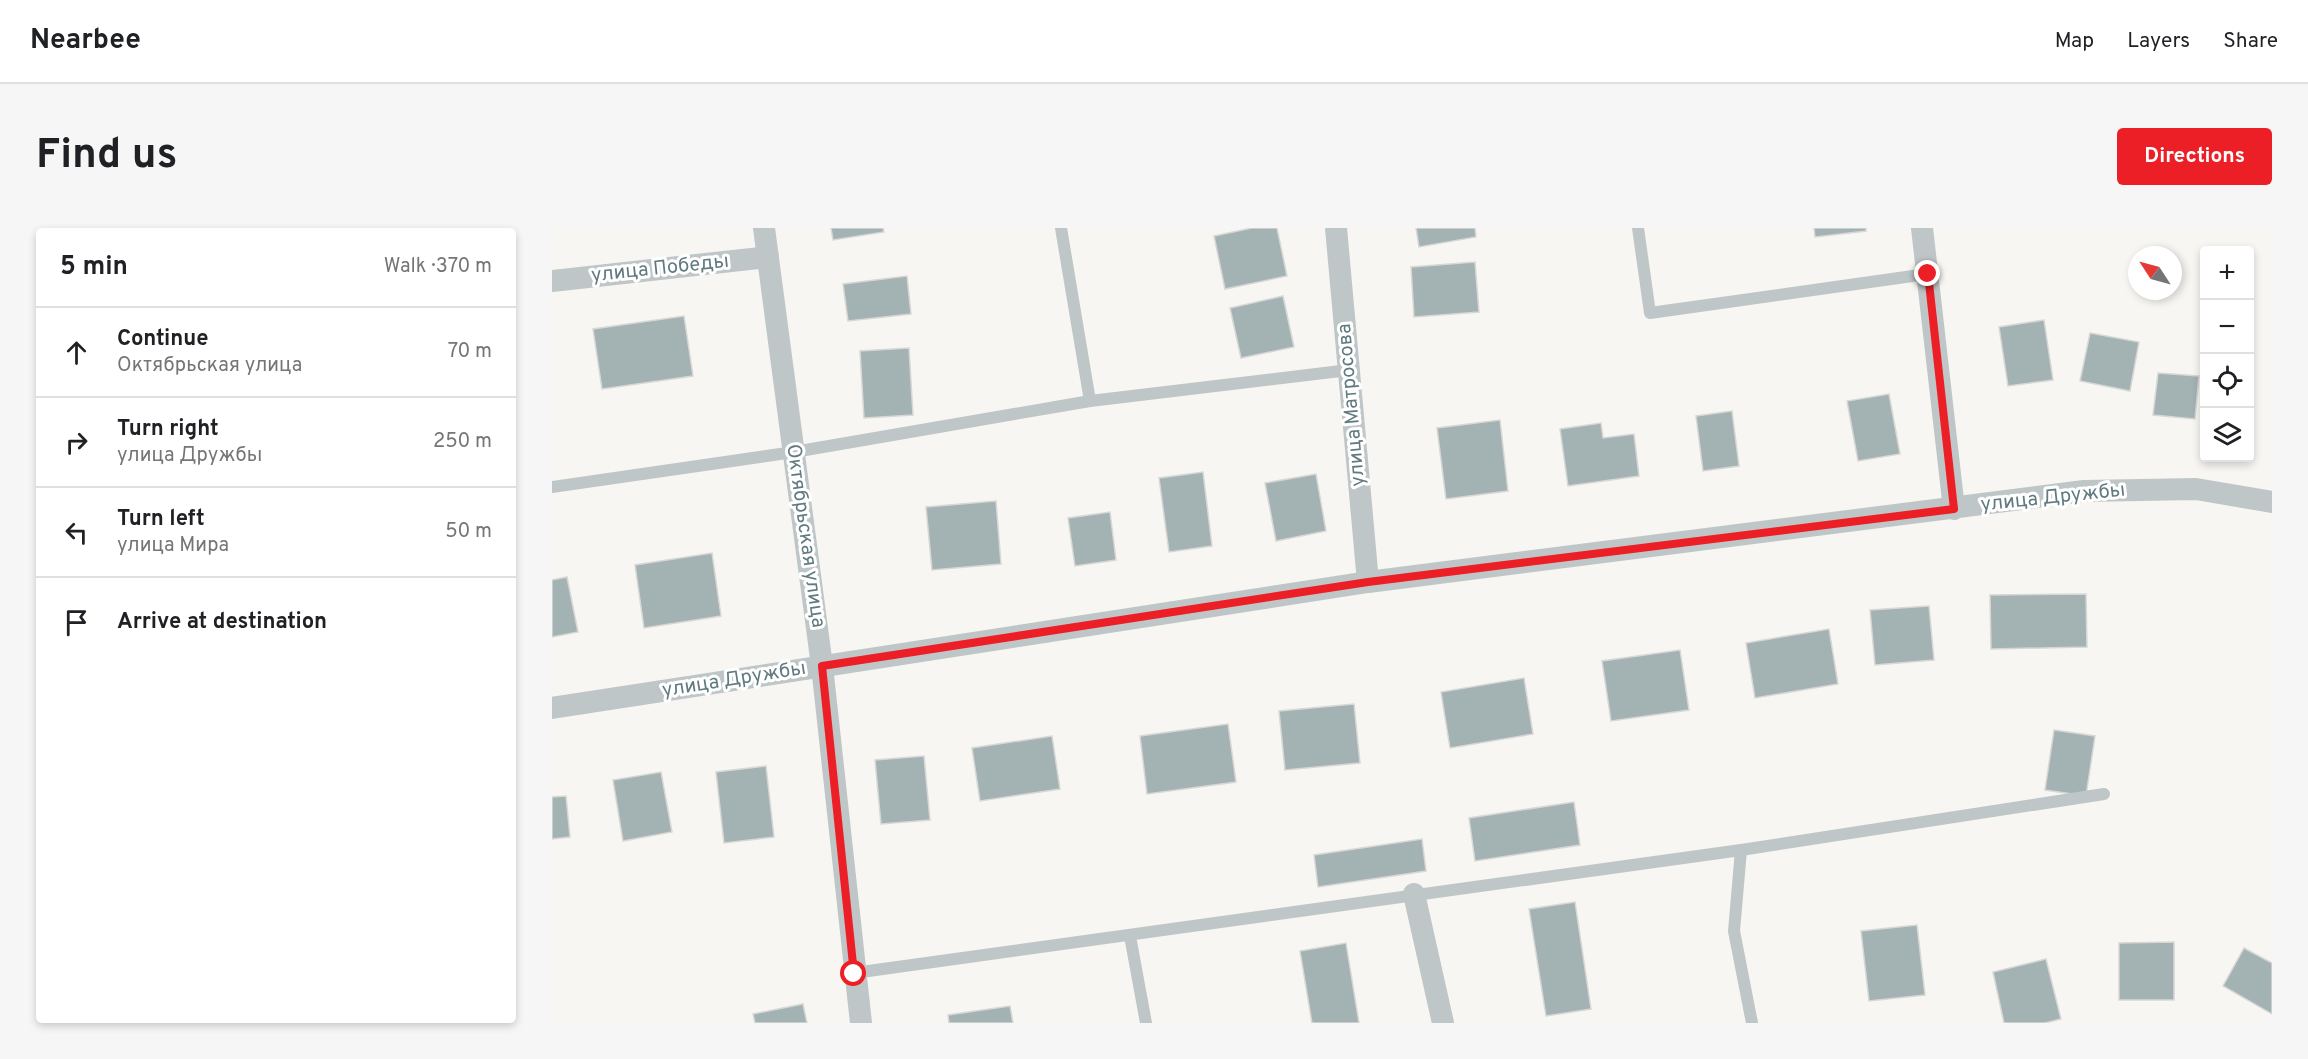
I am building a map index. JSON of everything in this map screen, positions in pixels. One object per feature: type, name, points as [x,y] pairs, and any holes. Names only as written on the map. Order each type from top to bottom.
[{"type":"street","name":"Октябрьская улица","points":[[764,228],[822,666],[861,1023]]},
{"type":"street","name":"улица Матросова","points":[[1336,228],[1368,582]]},
{"type":"street","points":[[1922,228],[1954,509]]},
{"type":"street","name":"улица Победы","points":[[552,281],[768,257]]},
{"type":"street","name":"улица Дружбы","points":[[552,708],[1368,582],[2084,491],[2196,489],[2272,502]]},
{"type":"street","points":[[1414,894],[1443,1023]]},
{"type":"lane","points":[[1061,228],[1090,401]]},
{"type":"lane","points":[[1638,228],[1650,313],[1928,274]]},
{"type":"lane","points":[[552,487],[794,452],[1090,401],[1349,370]]},
{"type":"lane","points":[[854,974],[1741,850],[2104,794]]},
{"type":"lane","points":[[1741,850],[1734,931],[1752,1023]]},
{"type":"lane","points":[[1130,936],[1146,1023]]},
{"type":"building","points":[[831,228],[883,228],[884,232],[833,240]]},
{"type":"building","points":[[1252,228],[1277,228],[1287,276],[1225,289],[1214,236]]},
{"type":"building","points":[[1416,228],[1475,228],[1476,237],[1419,247]]},
{"type":"building","points":[[1814,228],[1866,228],[1866,231],[1815,237]]},
{"type":"building","points":[[1475,262],[1479,312],[1414,317],[1411,267]]},
{"type":"building","points":[[907,276],[911,314],[848,321],[843,284]]},
{"type":"building","points":[[1283,296],[1294,347],[1241,358],[1230,308]]},
{"type":"building","points":[[684,316],[693,376],[602,389],[593,329]]},
{"type":"building","points":[[2044,320],[2053,380],[2008,386],[1999,327]]},
{"type":"building","points":[[2090,333],[2139,342],[2130,391],[2080,381]]},
{"type":"building","points":[[909,348],[913,415],[864,418],[860,351]]},
{"type":"building","points":[[2158,373],[2199,376],[2195,419],[2153,415]]},
{"type":"building","points":[[1889,394],[1900,454],[1858,461],[1847,401]]},
{"type":"building","points":[[1732,411],[1739,466],[1703,471],[1696,416]]},
{"type":"building","points":[[1500,420],[1508,491],[1446,499],[1437,428]]},
{"type":"building","points":[[1601,423],[1603,438],[1634,434],[1639,476],[1568,486],[1560,429]]},
{"type":"building","points":[[1203,472],[1212,546],[1169,552],[1159,478]]},
{"type":"building","points":[[1316,474],[1326,531],[1276,541],[1265,483]]},
{"type":"building","points":[[996,501],[1001,564],[932,570],[926,507]]},
{"type":"building","points":[[1110,512],[1116,560],[1075,566],[1068,518]]},
{"type":"building","points":[[712,553],[721,616],[644,628],[635,565]]},
{"type":"building","points":[[567,577],[578,632],[552,637],[552,580]]},
{"type":"building","points":[[2086,594],[2087,647],[1991,649],[1990,595]]},
{"type":"building","points":[[1929,606],[1934,660],[1875,665],[1870,610]]},
{"type":"building","points":[[1829,629],[1838,684],[1755,698],[1746,643]]},
{"type":"building","points":[[1680,650],[1689,710],[1611,721],[1602,661]]},
{"type":"building","points":[[1524,678],[1533,734],[1450,748],[1441,692]]},
{"type":"building","points":[[1354,704],[1360,763],[1285,770],[1279,711]]},
{"type":"building","points":[[1228,724],[1236,782],[1147,794],[1140,736]]},
{"type":"building","points":[[2054,730],[2095,736],[2086,796],[2045,790]]},
{"type":"building","points":[[1052,736],[1060,789],[980,801],[972,748]]},
{"type":"building","points":[[924,756],[930,820],[881,824],[875,760]]},
{"type":"building","points":[[766,766],[774,837],[724,843],[716,772]]},
{"type":"building","points":[[661,772],[672,832],[623,841],[613,780]]},
{"type":"building","points":[[566,796],[570,837],[552,839],[552,797]]},
{"type":"building","points":[[1574,802],[1580,845],[1475,861],[1469,818]]},
{"type":"building","points":[[1422,839],[1426,871],[1318,887],[1314,855]]},
{"type":"building","points":[[1575,902],[1591,1009],[1546,1016],[1529,909]]},
{"type":"building","points":[[1917,925],[1925,995],[1869,1001],[1861,931]]},
{"type":"building","points":[[2174,942],[2174,1000],[2119,1000],[2119,943]]},
{"type":"building","points":[[1346,943],[1359,1023],[1312,1023],[1300,951]]},
{"type":"building","points":[[2244,948],[2272,963],[2272,1014],[2223,986]]},
{"type":"building","points":[[2046,959],[2061,1019],[2045,1023],[2004,1023],[1993,972]]},
{"type":"building","points":[[803,1004],[807,1023],[755,1023],[753,1014]]},
{"type":"building","points":[[1010,1006],[1013,1023],[949,1023],[948,1015]]},
{"type":"route","points":[[854,974],[822,666],[1368,582],[1954,509],[1928,274]]}]
